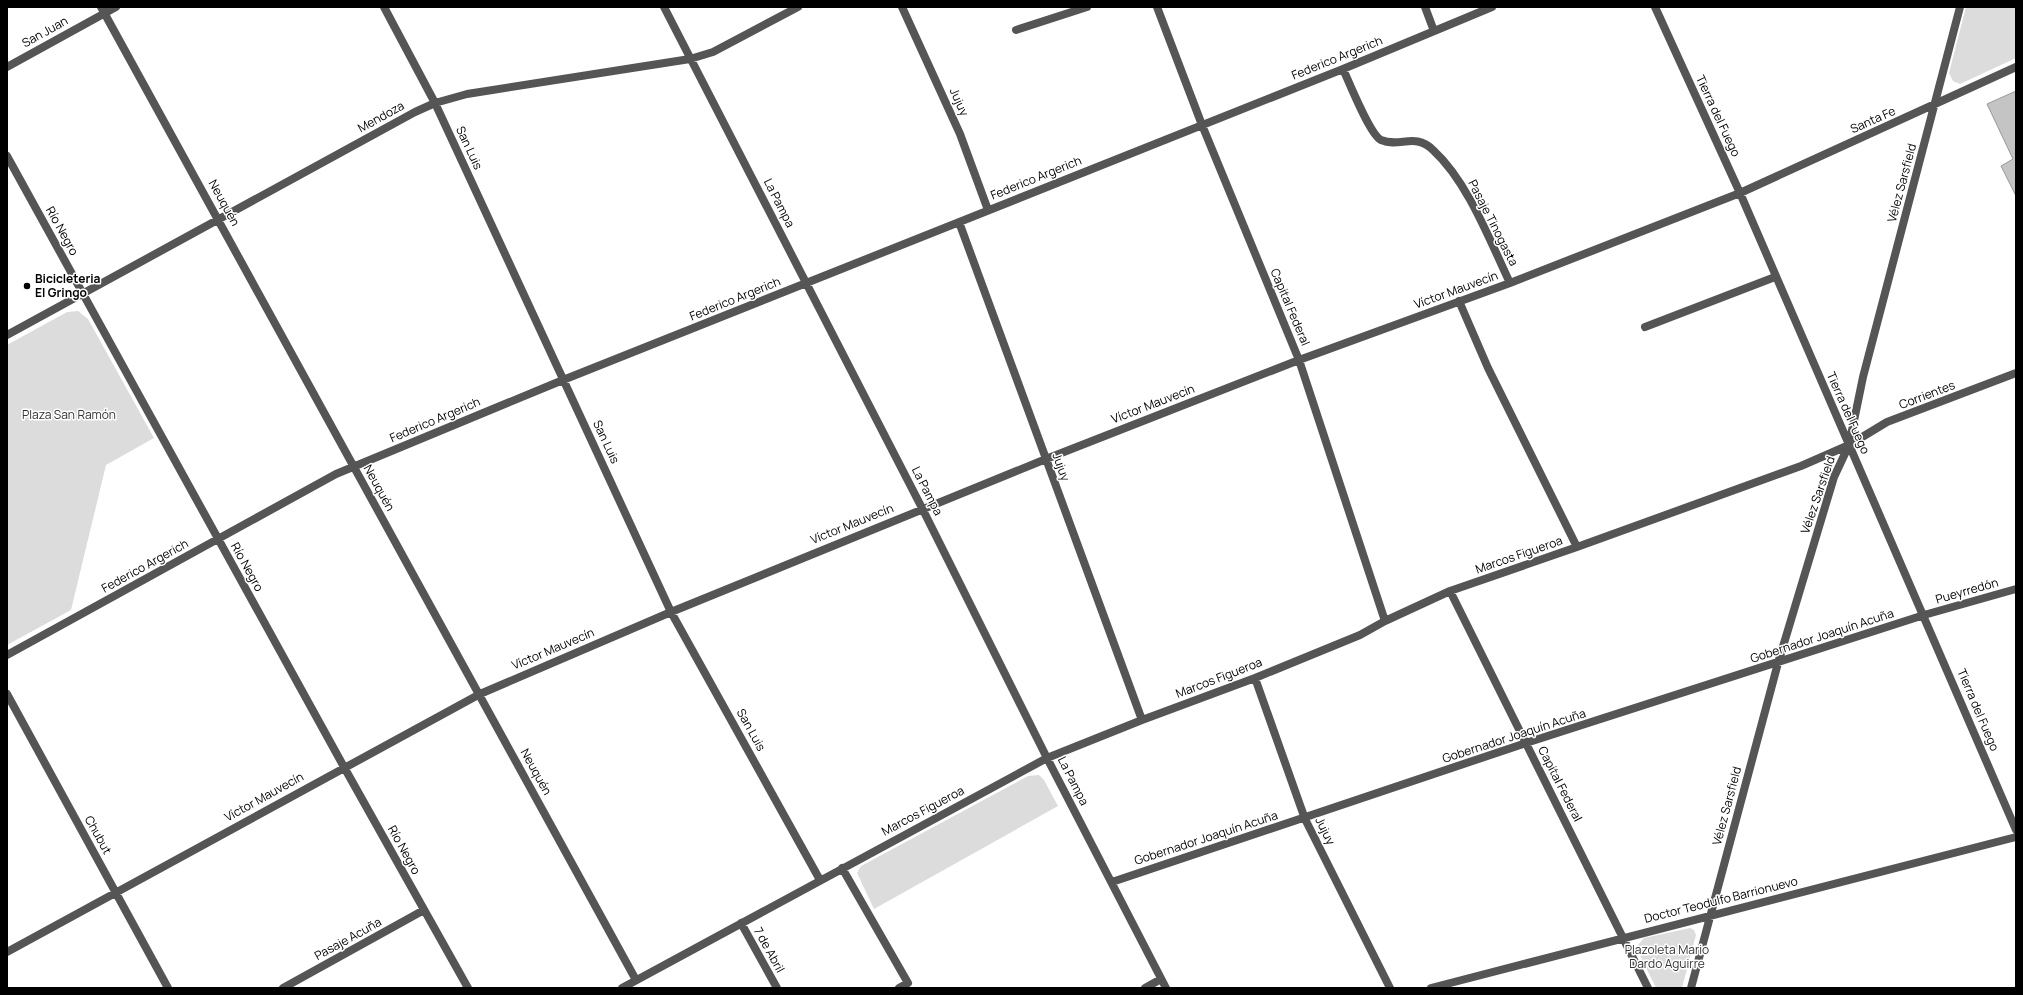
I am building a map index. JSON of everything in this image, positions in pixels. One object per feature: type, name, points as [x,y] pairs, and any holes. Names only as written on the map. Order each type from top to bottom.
[{"type":"street","name":"San Juan","points":[[7,67],[103,10],[116,7]]},
{"type":"street","name":"San Luis","points":[[384,7],[435,102],[671,612],[820,880]]},
{"type":"street","name":"La Pampa","points":[[664,7],[922,508],[1047,758],[1166,988]]},
{"type":"street","name":"Mendoza","points":[[7,335],[435,102],[467,94],[690,59],[713,52],[798,7]]},
{"type":"street","name":"Jujuy","points":[[902,7],[960,134],[988,210]]},
{"type":"street","points":[[1016,30],[1087,7]]},
{"type":"street","name":"Capital Federal","points":[[1157,7],[1202,125],[1299,360],[1385,621]]},
{"type":"street","points":[[1425,7],[1434,31]]},
{"type":"street","name":"Federico Argerich","points":[[7,655],[219,540],[336,474],[563,380],[1343,69],[1492,7]]},
{"type":"street","name":"Tierra del Fuego","points":[[1655,7],[1740,193],[1775,277],[1924,615],[2016,830]]},
{"type":"street","name":"Vélez Sarsfield","points":[[1691,988],[1778,663],[1834,477],[1849,445],[1863,377],[1960,7]]},
{"type":"street","name":"Neuquén","points":[[103,10],[220,219],[354,467],[636,980]]},
{"type":"street","name":"Santa Fe","points":[[1740,193],[2016,67]]},
{"type":"street","name":"Pasaje Tinogasta","points":[[1343,69],[1372,132],[1381,140],[1414,140],[1424,142],[1434,150],[1466,190],[1510,283]]},
{"type":"street","name":"Río Negro","points":[[7,156],[344,767],[468,988]]},
{"type":"street","name":"Víctor Mauvecín","points":[[7,952],[480,694],[671,612],[922,508],[1299,360],[1510,283],[1740,193]]},
{"type":"street","name":"Jujuy","points":[[959,222],[1142,720]]},
{"type":"street","points":[[1645,327],[1775,277]]},
{"type":"street","points":[[1459,301],[1488,368],[1578,548]]},
{"type":"street","name":"Corrientes","points":[[1849,445],[1887,422],[2016,374]]},
{"type":"street","name":"Marcos Figueroa","points":[[622,988],[1047,758],[1142,720],[1255,678],[1360,635],[1385,621],[1450,592],[1578,548],[1801,466],[1849,445]]},
{"type":"street","name":"Pueyrredón","points":[[1924,615],[2016,589]]},
{"type":"street","name":"Capital Federal","points":[[1450,592],[1648,988]]},
{"type":"street","name":"Gobernador Joaquín Acuña","points":[[1112,882],[1305,819],[1526,743],[1924,615]]},
{"type":"street","name":"Jujuy","points":[[1255,678],[1305,819],[1390,988]]},
{"type":"street","name":"Chubut","points":[[7,694],[168,988]]},
{"type":"street","name":"Doctor Teodulfo Barrionuevo","points":[[1431,988],[1623,937],[2016,837]]},
{"type":"street","points":[[842,868],[908,983],[899,988]]},
{"type":"street","name":"Pasaje Acuña","points":[[283,988],[424,910]]},
{"type":"street","name":"7 de Abril","points":[[741,924],[777,988]]},
{"type":"street","points":[[1145,988],[1161,979]]},
{"type":"green space","points":[[1966,7],[2016,7],[2016,58],[1960,84],[1953,81],[1949,73]]},
{"type":"green space","name":"Plaza San Ramón","points":[[78,311],[88,319],[154,438],[106,465],[71,610],[7,645],[7,345],[67,312]]},
{"type":"green space","points":[[1039,775],[1044,780],[1058,806],[874,909],[857,873],[861,866],[1028,776]]},
{"type":"green space","name":"Plazoleta Mario Dardo Aguirre","points":[[1690,928],[1694,930],[1696,935],[1682,988],[1656,988],[1639,953],[1638,945],[1644,938]]},
{"type":"building","points":[[2016,91],[2016,196],[2001,166],[2013,159],[1987,104]]},
{"type":"place","name":"Bicicleteria El Gringo","points":[[27,286]]}]
